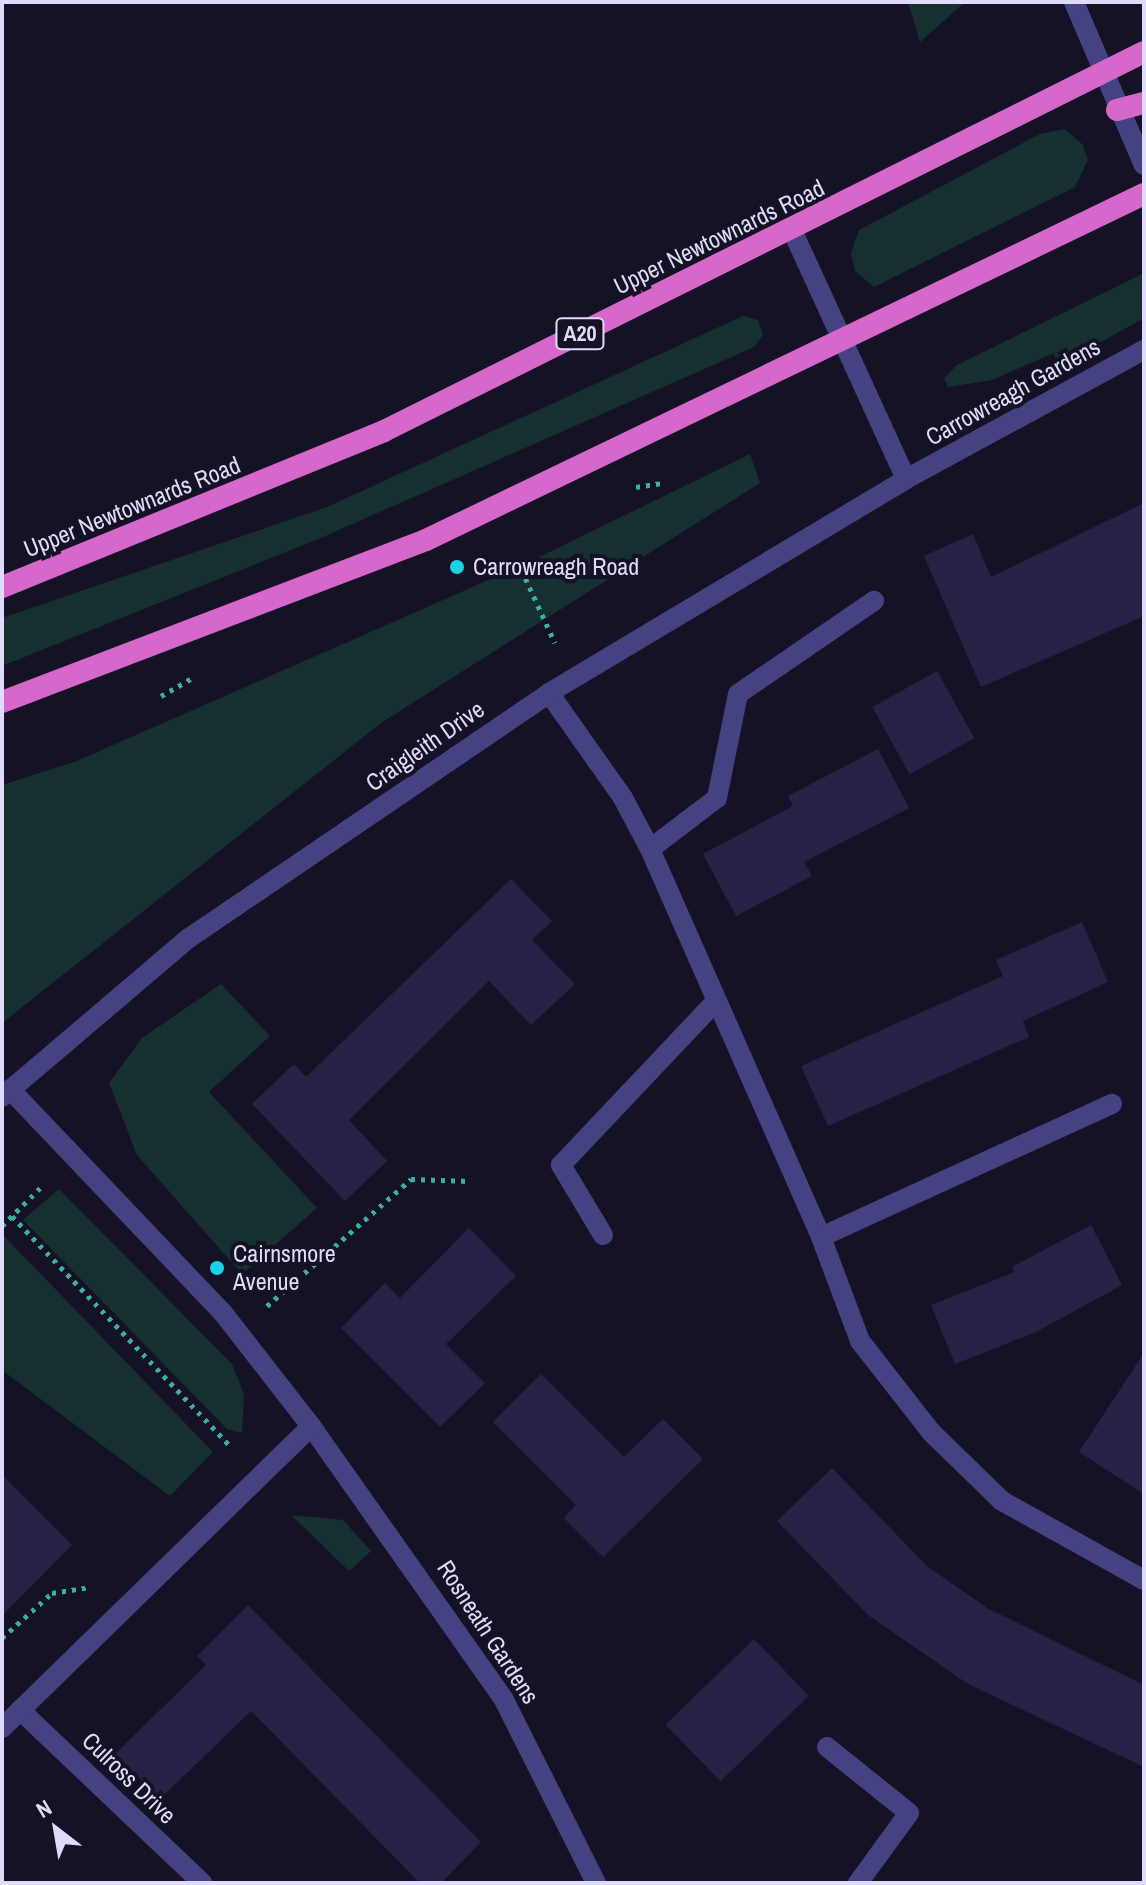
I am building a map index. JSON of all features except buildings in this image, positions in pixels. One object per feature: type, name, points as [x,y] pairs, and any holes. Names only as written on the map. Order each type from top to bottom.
[{"type":"highway","name":"Upper Newtownards Road","points":[[2,587],[384,431],[1144,52]]},
{"type":"highway","points":[[1117,110],[1144,103]]},
{"type":"highway","points":[[2,702],[426,540],[846,342],[1144,194]]},
{"type":"street","points":[[1074,2],[1117,110],[1144,165]]},
{"type":"street","points":[[792,230],[846,342],[906,479]]},
{"type":"street","name":"Carrowreagh Gardens","points":[[906,479],[1144,350]]},
{"type":"street","name":"Craigleith Drive","points":[[6,1093],[189,938],[549,693],[906,479]]},
{"type":"street","points":[[650,849],[717,798],[738,694],[874,601]]},
{"type":"street","points":[[549,693],[623,798],[650,849],[821,1237],[860,1341],[931,1432],[1002,1501],[1144,1580]]},
{"type":"street","points":[[603,1235],[561,1165],[716,1001]]},
{"type":"street","points":[[2,1728],[311,1426],[223,1313],[6,1093]]},
{"type":"street","points":[[821,1237],[1112,1104]]},
{"type":"street","name":"Rosneath Gardens","points":[[311,1426],[504,1700],[596,1883]]},
{"type":"street","name":"Culross Drive","points":[[20,1710],[202,1883]]},
{"type":"street","points":[[827,1747],[909,1813],[858,1883]]},
{"type":"path","points":[[631,488],[662,483]]},
{"type":"path","points":[[517,560],[572,680]]},
{"type":"path","points":[[161,696],[200,673]]},
{"type":"path","points":[[265,1307],[411,1179],[470,1181]]},
{"type":"path","points":[[2,1226],[43,1185]]},
{"type":"path","points":[[12,1216],[231,1446],[225,1457]]},
{"type":"path","points":[[2,1638],[52,1593],[89,1587],[100,1577]]},
{"type":"green space","points":[[908,2],[965,2],[920,42]]},
{"type":"green space","points":[[1065,129],[1082,144],[1088,160],[1075,187],[874,287],[855,271],[851,253],[859,230],[1040,134]]},
{"type":"green space","points":[[1144,273],[1144,318],[1058,366],[1054,353],[992,380],[948,387],[944,378],[957,365]]},
{"type":"green space","points":[[743,316],[758,320],[763,335],[754,347],[323,537],[2,666],[2,618],[327,507]]},
{"type":"green space","points":[[750,454],[760,483],[381,723],[2,1023],[2,785],[77,761],[525,564]]},
{"type":"green space","points":[[221,984],[270,1036],[209,1092],[317,1208],[242,1274],[137,1155],[109,1083],[142,1038]]},
{"type":"green space","points":[[59,1189],[232,1364],[244,1394],[242,1433],[227,1429],[23,1220]]},
{"type":"green space","points":[[3,1235],[213,1452],[170,1496],[2,1370]]},
{"type":"green space","points":[[291,1515],[343,1520],[371,1551],[349,1571]]},
{"type":"place","name":"Carrowreagh Road","points":[[457,567]]},
{"type":"place","name":"Cairnsmore Avenue","points":[[217,1268]]}]
